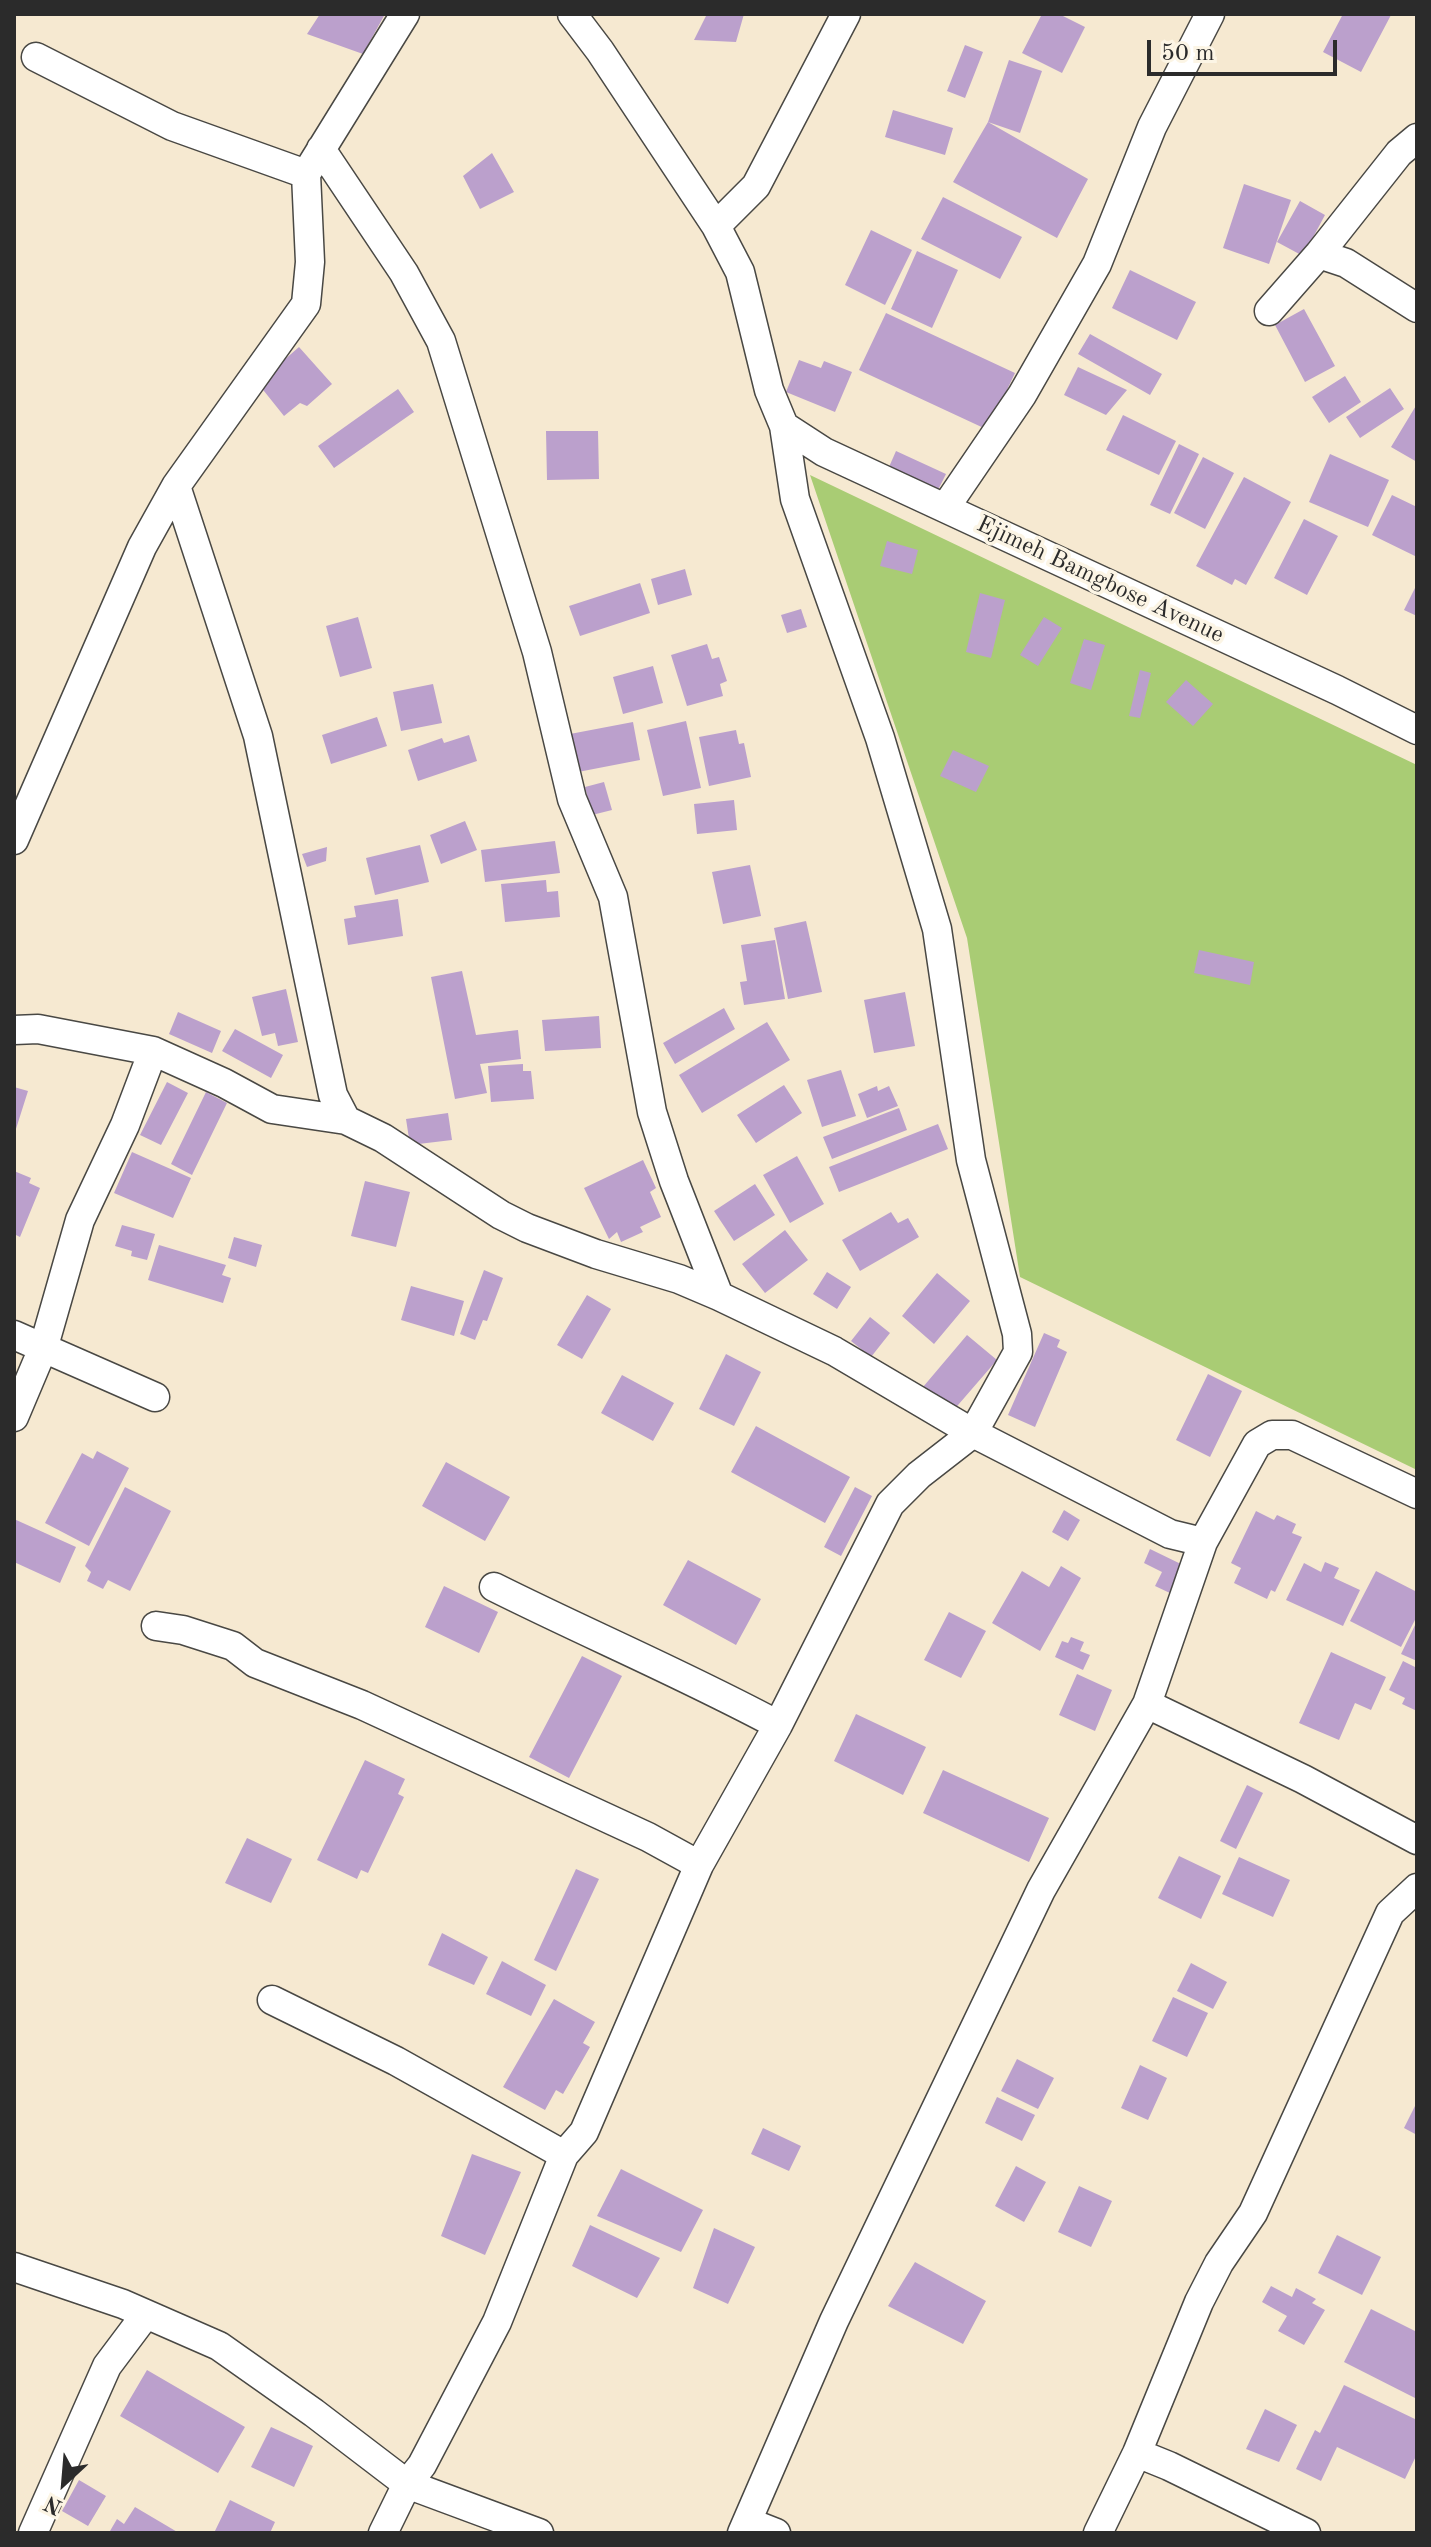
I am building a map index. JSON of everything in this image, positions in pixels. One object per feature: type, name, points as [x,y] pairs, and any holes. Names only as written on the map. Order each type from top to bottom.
[{"type":"street","points":[[14,840],[142,547],[176,486],[306,304],[310,262],[306,174],[405,14]]},
{"type":"street","points":[[383,2533],[497,2322],[564,2155],[584,2132],[699,1865],[778,1725],[890,1504],[919,1475],[973,1433],[1018,1352],[1017,1334],[971,1160],[937,929],[880,738],[795,499],[784,426],[769,390],[740,272],[716,226],[572,14]]},
{"type":"street","points":[[716,226],[756,186],[846,14]]},
{"type":"street","points":[[945,508],[1022,395],[1097,264],[1152,127],[1210,14]]},
{"type":"street","points":[[36,57],[172,126],[306,174]]},
{"type":"street","points":[[1269,311],[1399,153],[1417,138]]},
{"type":"street","points":[[321,149],[404,273],[441,341],[537,652],[572,799],[613,897],[652,1112],[674,1181],[719,1296]]},
{"type":"street","points":[[1319,254],[1346,263],[1417,308]]},
{"type":"street","name":"Ejimeh Bamgbose Avenue","points":[[784,426],[824,452],[1417,730]]},
{"type":"street","points":[[176,486],[258,736],[333,1095],[346,1120]]},
{"type":"street","points":[[14,1030],[38,1029],[153,1051],[272,1109],[346,1120],[383,1138],[501,1215],[527,1228],[596,1254],[679,1279],[719,1296],[834,1351],[973,1433],[1138,1520],[1170,1534],[1203,1542]]},
{"type":"street","points":[[14,1417],[44,1346],[80,1220],[125,1125],[153,1051]]},
{"type":"street","points":[[14,1335],[155,1397]]},
{"type":"street","points":[[776,2533],[745,2527],[834,2321],[1041,1890],[1147,1704],[1203,1542],[1257,1444],[1272,1435],[1292,1435],[1417,1494]]},
{"type":"street","points":[[494,1587],[638,1654],[778,1725]]},
{"type":"street","points":[[156,1626],[183,1630],[233,1646],[255,1663],[362,1705],[648,1837],[699,1865]]},
{"type":"street","points":[[1147,1704],[1303,1779],[1417,1840]]},
{"type":"street","points":[[1098,2533],[1137,2453],[1199,2302],[1219,2263],[1253,2213],[1390,1913],[1417,1888]]},
{"type":"street","points":[[272,2000],[396,2061],[564,2155]]},
{"type":"street","points":[[14,2267],[146,2314],[219,2346],[407,2484],[539,2533]]},
{"type":"street","points":[[33,2533],[107,2366],[146,2314]]},
{"type":"street","points":[[1137,2453],[1306,2533]]},
{"type":"green space","points":[[810,475],[1417,765],[1417,1470],[1020,1277],[967,938]]},
{"type":"building","points":[[320,14],[385,14],[363,54],[307,34]]},
{"type":"building","points":[[707,14],[744,14],[736,42],[694,40]]},
{"type":"building","points":[[1042,14],[1059,14],[1085,27],[1062,73],[1022,53]]},
{"type":"building","points":[[1343,14],[1391,15],[1361,72],[1323,52]]},
{"type":"building","points":[[965,45],[983,52],[965,98],[947,91]]},
{"type":"building","points":[[1009,60],[1042,71],[1020,133],[988,122]]},
{"type":"building","points":[[893,110],[953,128],[945,155],[885,137]]},
{"type":"building","points":[[988,122],[1088,179],[1057,238],[953,182]]},
{"type":"building","points":[[492,153],[514,192],[480,209],[463,176]]},
{"type":"building","points":[[1244,184],[1291,200],[1269,264],[1223,248]]},
{"type":"building","points":[[943,197],[1022,237],[1000,279],[921,239]]},
{"type":"building","points":[[1300,201],[1325,215],[1303,256],[1277,242]]},
{"type":"building","points":[[871,230],[912,250],[885,305],[845,285]]},
{"type":"building","points":[[917,251],[958,270],[932,328],[891,309]]},
{"type":"building","points":[[1130,270],[1196,302],[1177,340],[1112,308]]},
{"type":"building","points":[[1304,309],[1335,366],[1305,382],[1275,325]]},
{"type":"building","points":[[886,313],[1015,373],[988,430],[859,370]]},
{"type":"building","points":[[1090,334],[1162,374],[1150,395],[1078,354]]},
{"type":"building","points":[[299,347],[332,384],[307,406],[300,403],[284,416],[260,386]]},
{"type":"building","points":[[799,360],[821,368],[824,361],[852,372],[835,412],[786,392]]},
{"type":"building","points":[[1078,367],[1127,390],[1106,415],[1064,395]]},
{"type":"building","points":[[1345,376],[1361,402],[1329,423],[1312,397]]},
{"type":"building","points":[[1390,388],[1404,409],[1360,438],[1346,417]]},
{"type":"building","points":[[398,389],[414,412],[334,468],[318,446]]},
{"type":"building","points":[[1417,404],[1417,462],[1391,447]]},
{"type":"building","points":[[1123,415],[1176,441],[1159,475],[1106,450]]},
{"type":"building","points":[[546,431],[598,431],[599,479],[547,480]]},
{"type":"building","points":[[1179,444],[1199,454],[1170,514],[1150,505]]},
{"type":"building","points":[[896,451],[946,474],[938,490],[889,467]]},
{"type":"building","points":[[1330,454],[1389,480],[1368,527],[1309,502]]},
{"type":"building","points":[[1203,457],[1234,473],[1205,529],[1174,513]]},
{"type":"building","points":[[1244,477],[1291,502],[1246,585],[1235,579],[1232,585],[1196,566]]},
{"type":"building","points":[[1392,495],[1417,507],[1417,557],[1372,535]]},
{"type":"building","points":[[1304,519],[1338,536],[1307,595],[1274,578]]},
{"type":"building","points":[[887,541],[918,550],[912,574],[880,566]]},
{"type":"building","points":[[685,569],[692,595],[658,605],[651,579]]},
{"type":"building","points":[[640,583],[650,613],[580,636],[569,606]]},
{"type":"building","points":[[1417,584],[1417,616],[1404,610]]},
{"type":"building","points":[[980,593],[1005,600],[991,658],[966,652]]},
{"type":"building","points":[[801,609],[807,627],[787,633],[781,615]]},
{"type":"building","points":[[358,617],[372,668],[340,677],[326,626]]},
{"type":"building","points":[[1044,617],[1062,628],[1038,666],[1020,655]]},
{"type":"building","points":[[1084,639],[1105,645],[1091,690],[1070,683]]},
{"type":"building","points":[[707,644],[712,659],[719,657],[727,681],[720,684],[723,696],[687,706],[671,655]]},
{"type":"building","points":[[653,666],[663,703],[623,714],[613,677]]},
{"type":"building","points":[[1140,670],[1151,673],[1140,718],[1129,716]]},
{"type":"building","points":[[1186,680],[1213,704],[1193,726],[1166,702]]},
{"type":"building","points":[[433,684],[442,723],[401,731],[393,692]]},
{"type":"building","points":[[377,717],[387,746],[331,764],[322,735]]},
{"type":"building","points":[[686,721],[701,788],[663,796],[647,730]]},
{"type":"building","points":[[633,722],[640,760],[578,772],[570,734]]},
{"type":"building","points":[[736,730],[739,744],[744,743],[751,777],[709,786],[699,737]]},
{"type":"building","points":[[469,735],[477,761],[418,781],[408,750],[442,738],[444,743]]},
{"type":"building","points":[[953,750],[989,766],[976,792],[940,776]]},
{"type":"building","points":[[604,782],[612,810],[592,815],[585,787]]},
{"type":"building","points":[[734,800],[737,830],[697,834],[694,804]]},
{"type":"building","points":[[465,821],[477,850],[441,864],[430,835]]},
{"type":"building","points":[[555,841],[560,873],[485,882],[481,850]]},
{"type":"building","points":[[420,845],[429,882],[375,895],[366,858]]},
{"type":"building","points":[[327,847],[326,861],[307,867],[302,854]]},
{"type":"building","points":[[750,865],[761,916],[723,924],[712,872]]},
{"type":"building","points":[[546,880],[547,892],[558,891],[560,917],[505,922],[501,884]]},
{"type":"building","points":[[398,899],[403,936],[348,945],[344,919],[356,917],[354,906]]},
{"type":"building","points":[[806,921],[822,992],[788,999],[774,928]]},
{"type":"building","points":[[775,940],[785,999],[744,1005],[740,982],[747,981],[741,945]]},
{"type":"building","points":[[1199,950],[1254,962],[1250,985],[1194,973]]},
{"type":"building","points":[[462,971],[476,1035],[518,1030],[521,1059],[480,1064],[487,1093],[455,1099],[431,977]]},
{"type":"building","points":[[286,989],[298,1042],[278,1046],[275,1033],[262,1036],[252,997]]},
{"type":"building","points":[[905,992],[915,1046],[874,1053],[864,1000]]},
{"type":"building","points":[[724,1008],[735,1029],[675,1064],[663,1043]]},
{"type":"building","points":[[178,1012],[221,1031],[212,1053],[169,1034]]},
{"type":"building","points":[[599,1016],[601,1048],[545,1051],[542,1020]]},
{"type":"building","points":[[767,1022],[790,1060],[702,1113],[679,1075]]},
{"type":"building","points":[[235,1029],[283,1055],[271,1078],[222,1051]]},
{"type":"building","points":[[523,1064],[523,1071],[531,1071],[534,1099],[491,1102],[488,1066]]},
{"type":"building","points":[[841,1070],[856,1116],[822,1127],[807,1080]]},
{"type":"building","points":[[167,1082],[188,1093],[161,1145],[140,1135]]},
{"type":"building","points":[[784,1085],[802,1113],[756,1143],[737,1115]]},
{"type":"building","points":[[877,1086],[878,1091],[889,1086],[898,1106],[867,1118],[858,1094]]},
{"type":"building","points":[[14,1087],[28,1091],[15,1132],[14,1132]]},
{"type":"building","points":[[206,1092],[227,1103],[192,1175],[171,1164]]},
{"type":"building","points":[[899,1108],[907,1130],[832,1159],[823,1137]]},
{"type":"building","points":[[448,1113],[452,1140],[410,1145],[406,1119]]},
{"type":"building","points":[[938,1124],[948,1149],[839,1192],[829,1167]]},
{"type":"building","points":[[132,1152],[191,1178],[173,1218],[114,1193]]},
{"type":"building","points":[[797,1156],[824,1204],[790,1223],[763,1175]]},
{"type":"building","points":[[643,1160],[656,1188],[650,1192],[661,1217],[640,1227],[643,1232],[621,1242],[617,1232],[609,1239],[584,1188]]},
{"type":"building","points":[[14,1171],[31,1178],[29,1183],[40,1188],[20,1237],[14,1234]]},
{"type":"building","points":[[365,1181],[410,1192],[396,1247],[351,1236]]},
{"type":"building","points":[[755,1184],[775,1215],[734,1241],[714,1211]]},
{"type":"building","points":[[891,1212],[898,1223],[908,1218],[919,1237],[860,1271],[842,1240]]},
{"type":"building","points":[[122,1225],[155,1234],[147,1260],[131,1256],[132,1251],[115,1246]]},
{"type":"building","points":[[785,1230],[808,1260],[765,1293],[742,1264]]},
{"type":"building","points":[[234,1237],[262,1245],[256,1267],[228,1258]]},
{"type":"building","points":[[159,1245],[226,1265],[222,1275],[231,1278],[223,1303],[148,1280]]},
{"type":"building","points":[[484,1270],[503,1278],[487,1321],[483,1320],[475,1340],[460,1334]]},
{"type":"building","points":[[827,1272],[851,1287],[837,1309],[813,1294]]},
{"type":"building","points":[[937,1273],[970,1301],[934,1344],[902,1316]]},
{"type":"building","points":[[411,1286],[464,1301],[454,1336],[401,1320]]},
{"type":"building","points":[[587,1295],[611,1309],[582,1359],[557,1345]]},
{"type":"building","points":[[870,1317],[890,1333],[871,1357],[851,1341]]},
{"type":"building","points":[[1044,1333],[1060,1340],[1057,1347],[1067,1352],[1035,1427],[1008,1415]]},
{"type":"building","points":[[967,1335],[997,1360],[952,1412],[923,1387]]},
{"type":"building","points":[[726,1354],[761,1372],[734,1426],[699,1409]]},
{"type":"building","points":[[1208,1374],[1242,1391],[1210,1457],[1176,1440]]},
{"type":"building","points":[[622,1375],[674,1403],[653,1441],[601,1413]]},
{"type":"building","points":[[756,1426],[850,1477],[825,1523],[731,1472]]},
{"type":"building","points":[[97,1451],[129,1468],[89,1546],[45,1523],[82,1453],[93,1459]]},
{"type":"building","points":[[446,1462],[510,1497],[485,1541],[422,1506]]},
{"type":"building","points":[[125,1487],[171,1511],[130,1591],[108,1580],[103,1589],[87,1581],[91,1572],[85,1566]]},
{"type":"building","points":[[855,1487],[872,1496],[841,1556],[824,1547]]},
{"type":"building","points":[[1064,1510],[1080,1520],[1068,1541],[1052,1532]]},
{"type":"building","points":[[1256,1511],[1274,1520],[1277,1515],[1296,1524],[1292,1533],[1302,1537],[1275,1592],[1271,1590],[1267,1599],[1234,1583],[1241,1568],[1231,1563]]},
{"type":"building","points":[[14,1519],[76,1547],[60,1583],[14,1562]]},
{"type":"building","points":[[1150,1549],[1185,1566],[1172,1594],[1155,1586],[1162,1572],[1144,1563]]},
{"type":"building","points":[[688,1560],[761,1599],[736,1645],[663,1605]]},
{"type":"building","points":[[1325,1562],[1339,1568],[1334,1578],[1360,1590],[1343,1626],[1286,1600],[1304,1563],[1321,1572]]},
{"type":"building","points":[[1061,1566],[1081,1578],[1040,1651],[992,1623],[1022,1571],[1049,1587]]},
{"type":"building","points":[[1376,1571],[1417,1592],[1417,1616],[1401,1647],[1350,1621]]},
{"type":"building","points":[[444,1586],[498,1612],[479,1653],[425,1627]]},
{"type":"building","points":[[949,1612],[986,1631],[961,1678],[924,1660]]},
{"type":"building","points":[[1417,1621],[1417,1661],[1401,1654]]},
{"type":"building","points":[[1071,1637],[1084,1642],[1080,1651],[1090,1655],[1083,1670],[1055,1657],[1062,1641],[1068,1643]]},
{"type":"building","points":[[1331,1652],[1386,1677],[1371,1710],[1355,1703],[1339,1740],[1299,1723]]},
{"type":"building","points":[[582,1656],[622,1676],[569,1778],[529,1757]]},
{"type":"building","points":[[1403,1661],[1417,1668],[1417,1711],[1402,1704],[1405,1698],[1389,1690]]},
{"type":"building","points":[[1077,1674],[1112,1690],[1095,1731],[1059,1715]]},
{"type":"building","points":[[856,1714],[926,1747],[903,1795],[834,1761]]},
{"type":"building","points":[[365,1760],[405,1779],[398,1794],[404,1797],[368,1873],[361,1870],[357,1879],[317,1860]]},
{"type":"building","points":[[943,1770],[1049,1818],[1029,1862],[923,1813]]},
{"type":"building","points":[[1247,1785],[1263,1793],[1236,1849],[1220,1841]]},
{"type":"building","points":[[247,1838],[292,1859],[271,1903],[225,1883]]},
{"type":"building","points":[[1179,1856],[1221,1876],[1201,1919],[1158,1898]]},
{"type":"building","points":[[1239,1857],[1290,1880],[1273,1917],[1222,1894]]},
{"type":"building","points":[[576,1869],[599,1879],[556,1971],[534,1960]]},
{"type":"building","points":[[442,1933],[488,1957],[474,1985],[428,1965]]},
{"type":"building","points":[[502,1961],[546,1985],[531,2016],[486,1994]]},
{"type":"building","points":[[1191,1963],[1227,1982],[1213,2009],[1177,1991]]},
{"type":"building","points":[[1173,1997],[1208,2013],[1187,2057],[1152,2041]]},
{"type":"building","points":[[554,1999],[595,2022],[583,2043],[590,2047],[563,2094],[556,2090],[545,2110],[503,2087]]},
{"type":"building","points":[[1017,2059],[1054,2078],[1038,2109],[1001,2091]]},
{"type":"building","points":[[1140,2065],[1167,2078],[1148,2120],[1121,2108]]},
{"type":"building","points":[[997,2097],[1035,2115],[1022,2141],[985,2123]]},
{"type":"building","points":[[1417,2102],[1417,2135],[1404,2128]]},
{"type":"building","points":[[763,2128],[801,2146],[789,2171],[751,2154]]},
{"type":"building","points":[[472,2154],[521,2172],[485,2255],[441,2236]]},
{"type":"building","points":[[1016,2166],[1046,2182],[1024,2222],[995,2206]]},
{"type":"building","points":[[621,2169],[703,2210],[681,2252],[597,2216]]},
{"type":"building","points":[[1079,2186],[1112,2201],[1091,2247],[1058,2232]]},
{"type":"building","points":[[590,2225],[660,2258],[637,2298],[572,2266]]},
{"type":"building","points":[[714,2228],[755,2247],[728,2304],[693,2288]]},
{"type":"building","points":[[1337,2235],[1381,2257],[1362,2295],[1318,2273]]},
{"type":"building","points":[[915,2262],[986,2301],[963,2344],[888,2306]]},
{"type":"building","points":[[1271,2286],[1292,2297],[1296,2288],[1316,2299],[1312,2303],[1325,2310],[1304,2345],[1278,2331],[1287,2316],[1262,2302]]},
{"type":"building","points":[[1371,2309],[1417,2332],[1417,2399],[1344,2362]]},
{"type":"building","points":[[147,2370],[245,2427],[218,2473],[120,2416]]},
{"type":"building","points":[[1344,2385],[1417,2420],[1417,2454],[1405,2479],[1337,2447],[1321,2481],[1296,2469],[1315,2430],[1320,2433]]},
{"type":"building","points":[[1265,2409],[1297,2425],[1279,2462],[1246,2449]]},
{"type":"building","points":[[271,2427],[313,2446],[294,2487],[251,2467]]},
{"type":"building","points":[[79,2480],[106,2496],[88,2526],[62,2511]]},
{"type":"building","points":[[230,2500],[275,2522],[270,2533],[214,2533]]},
{"type":"building","points":[[135,2507],[179,2533],[110,2531],[117,2519],[124,2524]]}]
